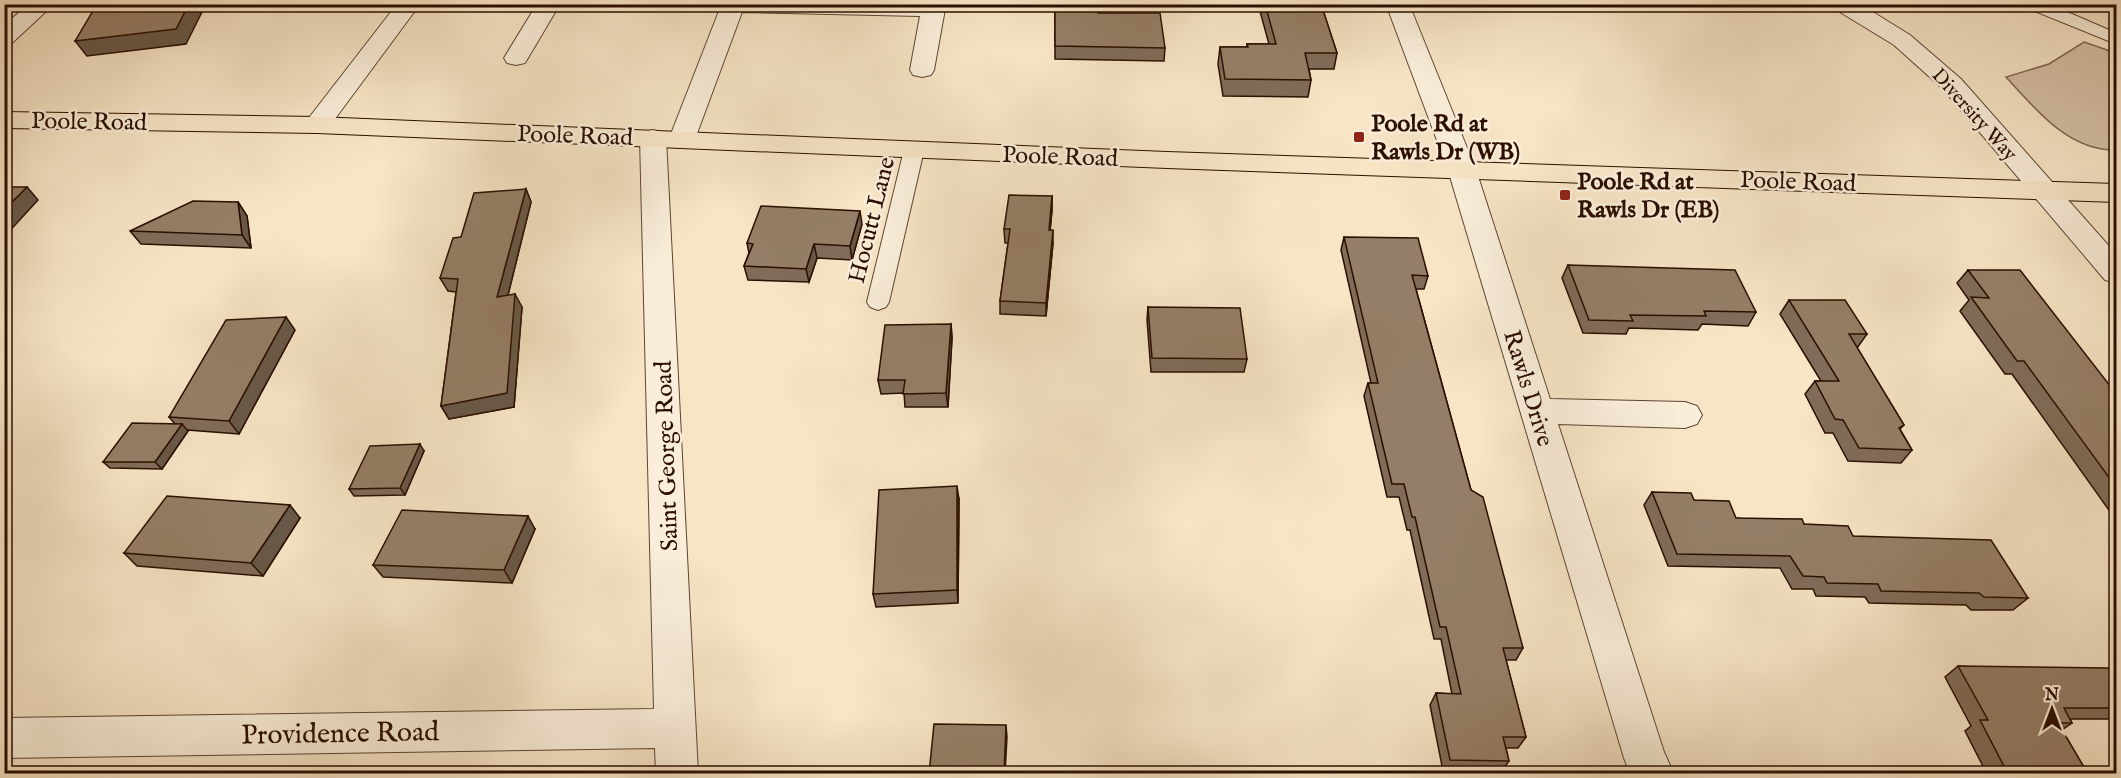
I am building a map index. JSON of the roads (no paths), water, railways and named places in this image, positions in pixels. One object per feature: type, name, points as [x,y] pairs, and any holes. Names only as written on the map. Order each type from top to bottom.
[{"type":"main road","name":"Poole Road","points":[[4,120],[317,125],[914,150],[2116,193]]},
{"type":"street","points":[[4,38],[43,4]]},
{"type":"street","points":[[317,125],[409,4]]},
{"type":"street","points":[[516,58],[549,4]]},
{"type":"street","points":[[702,4],[933,9],[922,70]]},
{"type":"street","name":"Rawls Drive","points":[[1397,4],[1462,170],[1645,758],[1653,774]]},
{"type":"street","name":"Diversity Way","points":[[1843,4],[1902,40],[1952,84],[2116,273]]},
{"type":"street","points":[[668,139],[733,5]]},
{"type":"street","name":"Saint George Road","points":[[668,139],[676,774]]},
{"type":"street","points":[[1537,411],[1685,415]]},
{"type":"street","name":"Providence Road","points":[[4,738],[676,728]]},
{"type":"lane","points":[[2033,4],[2116,39]]},
{"type":"lane","name":"Hocutt Lane","points":[[878,302],[914,150]]},
{"type":"place","name":"Poole Rd at Rawls Dr (WB)","points":[[1359,137]]},
{"type":"place","name":"Poole Rd at Rawls Dr (EB)","points":[[1565,195]]}]
